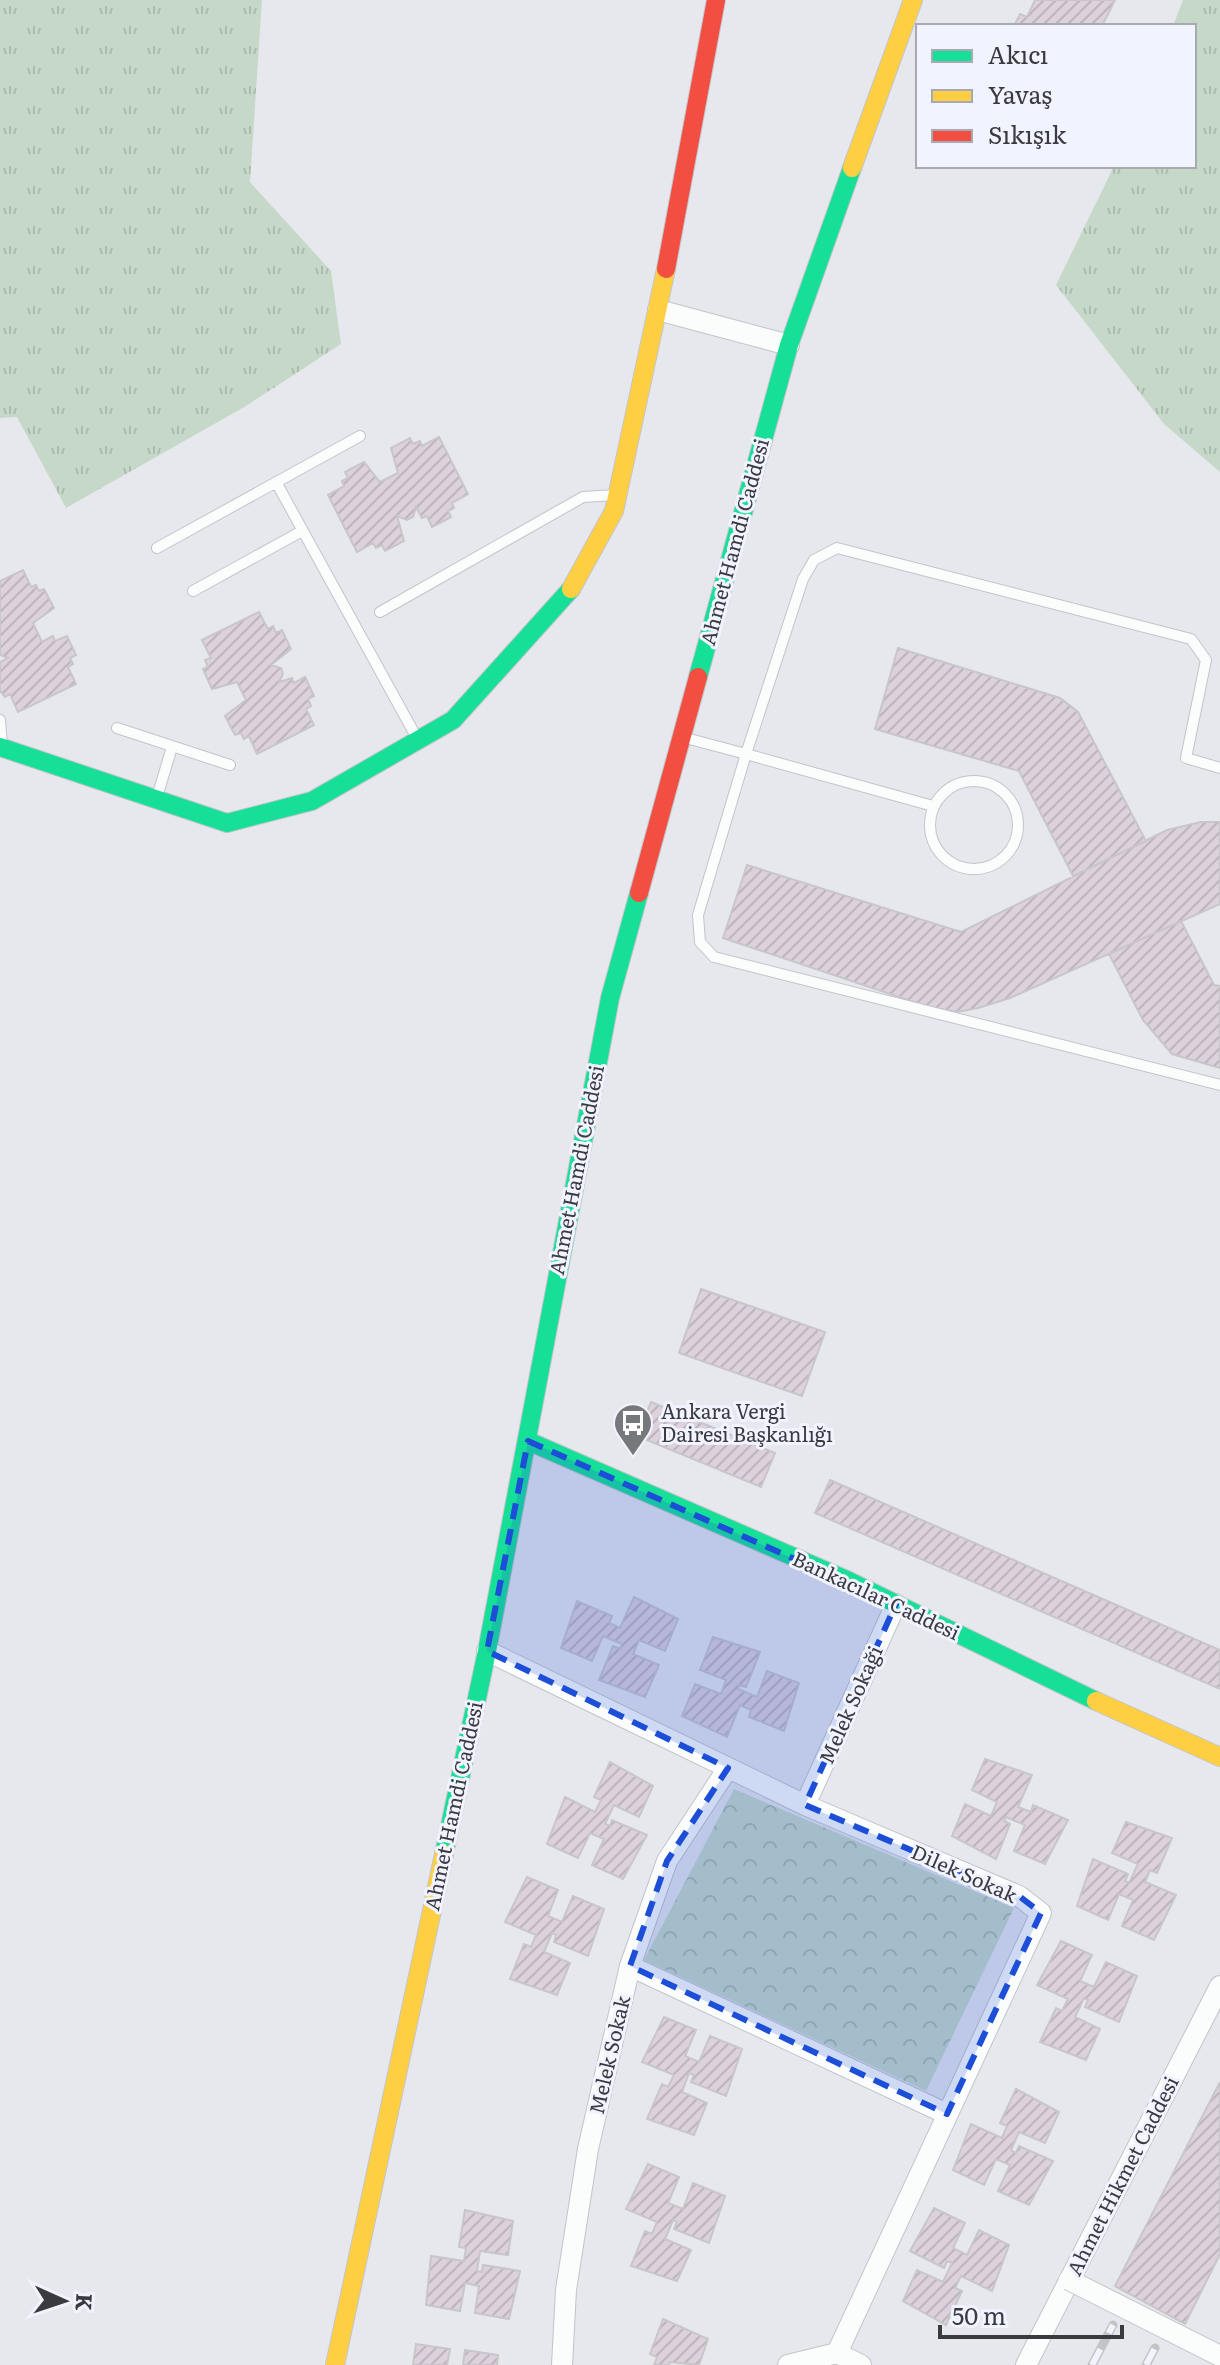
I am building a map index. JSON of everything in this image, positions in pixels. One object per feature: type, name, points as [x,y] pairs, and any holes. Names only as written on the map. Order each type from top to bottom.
[{"type":"street","points":[[1,748],[227,823],[312,801],[453,720],[566,599],[614,511],[658,310],[716,0]]},
{"type":"street","name":"Ahmet Hamdi Caddesi","points":[[335,2365],[487,1651],[610,998],[789,345],[913,0]]},
{"type":"street","points":[[658,310],[789,345]]},
{"type":"street","name":"Bankacılar Caddesi","points":[[528,1441],[896,1604],[1053,1682],[1220,1757]]},
{"type":"street","name":"Melek Sokaği","points":[[805,1805],[896,1604]]},
{"type":"street","name":"Dilek Sokak","points":[[487,1651],[805,1805],[1019,1896],[1041,1913],[837,2353]]},
{"type":"street","name":"Melek Sokak","points":[[562,2365],[566,2290],[588,2149],[630,1966],[667,1861],[728,1768]]},
{"type":"street","points":[[630,1966],[947,2114]]},
{"type":"street","name":"Ahmet Hikmet Caddesi","points":[[1026,2365],[1220,1986]]},
{"type":"street","points":[[1069,2280],[1220,2356]]},
{"type":"street","points":[[788,2365],[837,2353],[861,2365]]},
{"type":"lane","points":[[157,548],[360,436]]},
{"type":"lane","points":[[276,482],[418,740]]},
{"type":"lane","points":[[380,612],[583,497],[617,495]]},
{"type":"lane","points":[[193,591],[302,531]]},
{"type":"lane","points":[[1220,768],[1186,758],[1206,660],[1191,639],[837,548],[814,560],[803,579],[698,915],[700,942],[714,957],[1220,1085]]},
{"type":"lane","points":[[0,720],[1,748]]},
{"type":"lane","points":[[117,728],[230,765]]},
{"type":"lane","points":[[680,737],[933,806]]},
{"type":"lane","points":[[157,799],[172,747]]},
{"type":"lane","points":[[974,780],[999,789],[1015,810],[1018,823],[1011,848],[993,865],[981,869],[957,866],[937,851],[932,841],[933,806],[948,788],[961,782],[974,780]]},
{"type":"highlighted area","points":[[528,1441],[896,1604],[805,1805],[1019,1896],[1041,1913],[947,2114],[630,1966],[667,1861],[728,1768],[487,1651]]},
{"type":"green space","points":[[0,0],[262,0],[250,182],[331,271],[341,344],[246,406],[66,508],[17,417],[0,418]]},
{"type":"green space","points":[[1183,0],[1220,0],[1220,472],[1164,424],[1056,285],[1113,168],[1196,168],[1196,24],[1174,24]]},
{"type":"green space","points":[[734,1789],[1014,1908],[926,2091],[644,1960]]},
{"type":"building","points":[[1035,0],[1115,0],[1103,24],[1015,24],[1020,14],[1027,17]]},
{"type":"building","points":[[439,437],[468,494],[452,503],[454,508],[448,511],[451,517],[432,527],[427,516],[422,518],[416,507],[413,517],[407,520],[397,516],[404,541],[385,551],[382,545],[376,548],[373,543],[357,552],[328,495],[344,486],[342,481],[348,478],[345,472],[364,462],[380,482],[398,473],[391,448],[410,438],[413,444],[420,441],[422,446]]},
{"type":"building","points":[[23,570],[31,587],[36,585],[39,591],[44,589],[54,608],[33,623],[42,642],[53,636],[55,641],[67,636],[76,655],[70,658],[73,664],[68,667],[76,684],[18,712],[10,694],[5,697],[0,691],[0,662],[8,658],[0,655],[0,581]]},
{"type":"building","points":[[259,612],[268,629],[273,626],[276,633],[282,630],[291,649],[271,665],[281,668],[283,674],[279,682],[292,678],[294,683],[305,677],[314,696],[308,699],[311,706],[306,709],[314,725],[257,754],[249,736],[244,739],[241,733],[235,735],[225,716],[246,700],[237,682],[212,689],[203,669],[208,667],[205,660],[211,658],[202,640]]},
{"type":"building","points":[[898,648],[1060,698],[1078,712],[1146,841],[1073,876],[1019,771],[875,729]]},
{"type":"building","points":[[1201,822],[1220,822],[1220,904],[1010,998],[978,1008],[957,1012],[929,1007],[723,938],[747,865],[961,932],[1167,830]]},
{"type":"building","points":[[1181,921],[1214,985],[1220,986],[1220,1068],[1172,1054],[1143,1020],[1109,954]]},
{"type":"building","points":[[701,1289],[825,1332],[802,1396],[679,1353]]},
{"type":"building","points":[[651,1402],[775,1453],[761,1487],[637,1436]]},
{"type":"building","points":[[830,1480],[1220,1650],[1220,1689],[815,1513]]},
{"type":"building","points":[[634,1597],[678,1619],[665,1651],[639,1640],[633,1654],[659,1665],[645,1697],[599,1680],[613,1646],[620,1649],[622,1644],[603,1636],[592,1661],[561,1648],[577,1601],[612,1616],[609,1623],[620,1628]]},
{"type":"building","points":[[713,1637],[760,1652],[746,1687],[739,1685],[738,1689],[757,1697],[767,1671],[799,1683],[784,1731],[749,1717],[751,1710],[740,1705],[727,1737],[682,1716],[695,1684],[721,1694],[726,1680],[700,1670]]},
{"type":"building","points":[[985,1759],[1032,1775],[1018,1807],[1031,1812],[1033,1805],[1068,1820],[1045,1864],[1014,1851],[1025,1825],[1006,1817],[1004,1821],[1010,1824],[996,1859],[952,1836],[965,1804],[991,1816],[997,1802],[972,1790]]},
{"type":"building","points":[[610,1762],[653,1786],[639,1817],[614,1805],[605,1824],[610,1826],[612,1820],[647,1835],[623,1879],[592,1865],[604,1839],[590,1833],[578,1858],[547,1844],[565,1797],[595,1812],[601,1800],[594,1797]]},
{"type":"building","points":[[1126,1822],[1172,1838],[1157,1873],[1150,1870],[1145,1882],[1176,1895],[1154,1940],[1122,1926],[1133,1900],[1119,1894],[1108,1920],[1077,1906],[1093,1859],[1128,1874],[1125,1881],[1129,1883],[1138,1864],[1112,1853]]},
{"type":"building","points":[[527,1877],[558,1890],[548,1916],[562,1922],[573,1896],[604,1909],[588,1956],[554,1942],[556,1935],[552,1933],[544,1952],[570,1963],[557,1995],[510,1979],[524,1944],[531,1947],[536,1935],[505,1922]]},
{"type":"building","points":[[1061,1941],[1092,1955],[1080,1981],[1094,1987],[1106,1962],[1137,1976],[1119,2022],[1085,2007],[1088,2000],[1084,1998],[1075,2017],[1100,2029],[1086,2060],[1040,2042],[1056,2008],[1062,2011],[1068,1999],[1037,1985]]},
{"type":"building","points":[[664,2017],[696,2030],[685,2056],[699,2062],[710,2036],[742,2049],[726,2096],[691,2082],[694,2075],[689,2073],[682,2092],[707,2103],[694,2135],[647,2119],[662,2084],[668,2087],[674,2075],[642,2062]]},
{"type":"building","points":[[1220,2082],[1220,2254],[1185,2324],[1115,2286]]},
{"type":"building","points":[[1016,2089],[1059,2112],[1045,2143],[1019,2132],[1011,2150],[1016,2153],[1019,2146],[1053,2161],[1029,2205],[998,2191],[1010,2165],[996,2159],[984,2185],[953,2170],[971,2124],[1002,2138],[1007,2126],[1000,2123]]},
{"type":"building","points":[[648,2164],[679,2177],[668,2203],[683,2209],[693,2183],[725,2196],[709,2243],[674,2229],[677,2222],[673,2220],[665,2239],[691,2250],[677,2281],[631,2266],[645,2231],[652,2234],[657,2222],[626,2209]]},
{"type":"building","points":[[934,2208],[965,2223],[953,2248],[967,2255],[979,2230],[1009,2245],[992,2291],[961,2276],[955,2288],[962,2291],[946,2325],[903,2301],[917,2270],[943,2282],[952,2263],[947,2261],[944,2268],[910,2251]]},
{"type":"building","points":[[465,2210],[513,2221],[508,2255],[480,2251],[477,2271],[482,2272],[483,2265],[520,2271],[509,2319],[475,2313],[479,2286],[465,2283],[460,2311],[426,2305],[431,2256],[464,2261],[466,2248],[459,2247]]},
{"type":"building","points":[[663,2319],[708,2339],[699,2365],[670,2362],[669,2365],[654,2365],[657,2357],[650,2354]]},
{"type":"building","points":[[416,2344],[450,2349],[447,2365],[413,2365]]},
{"type":"building","points":[[465,2350],[498,2355],[497,2365],[463,2365]]},
{"type":"railway","points":[[1092,2365],[1113,2325]]},
{"type":"railway","points":[[1146,2365],[1155,2348]]},
{"type":"traffic: fast","points":[[698,677],[789,345],[852,168]]},
{"type":"traffic: fast","points":[[0,747],[227,823],[312,801],[453,720],[571,589]]},
{"type":"traffic: fast","points":[[444,1854],[487,1651],[610,998],[639,893]]},
{"type":"traffic: fast","points":[[528,1441],[849,1581],[1096,1701]]},
{"type":"traffic: slow","points":[[852,168],[913,0]]},
{"type":"traffic: slow","points":[[571,589],[614,511],[666,269]]},
{"type":"traffic: slow","points":[[1096,1701],[1220,1757]]},
{"type":"traffic: slow","points":[[335,2365],[444,1854]]},
{"type":"traffic: jam","points":[[666,269],[716,0]]},
{"type":"traffic: jam","points":[[639,893],[698,677]]},
{"type":"place","name":"Ankara Vergi Dairesi Başkanlığı","points":[[633,1457]]}]
